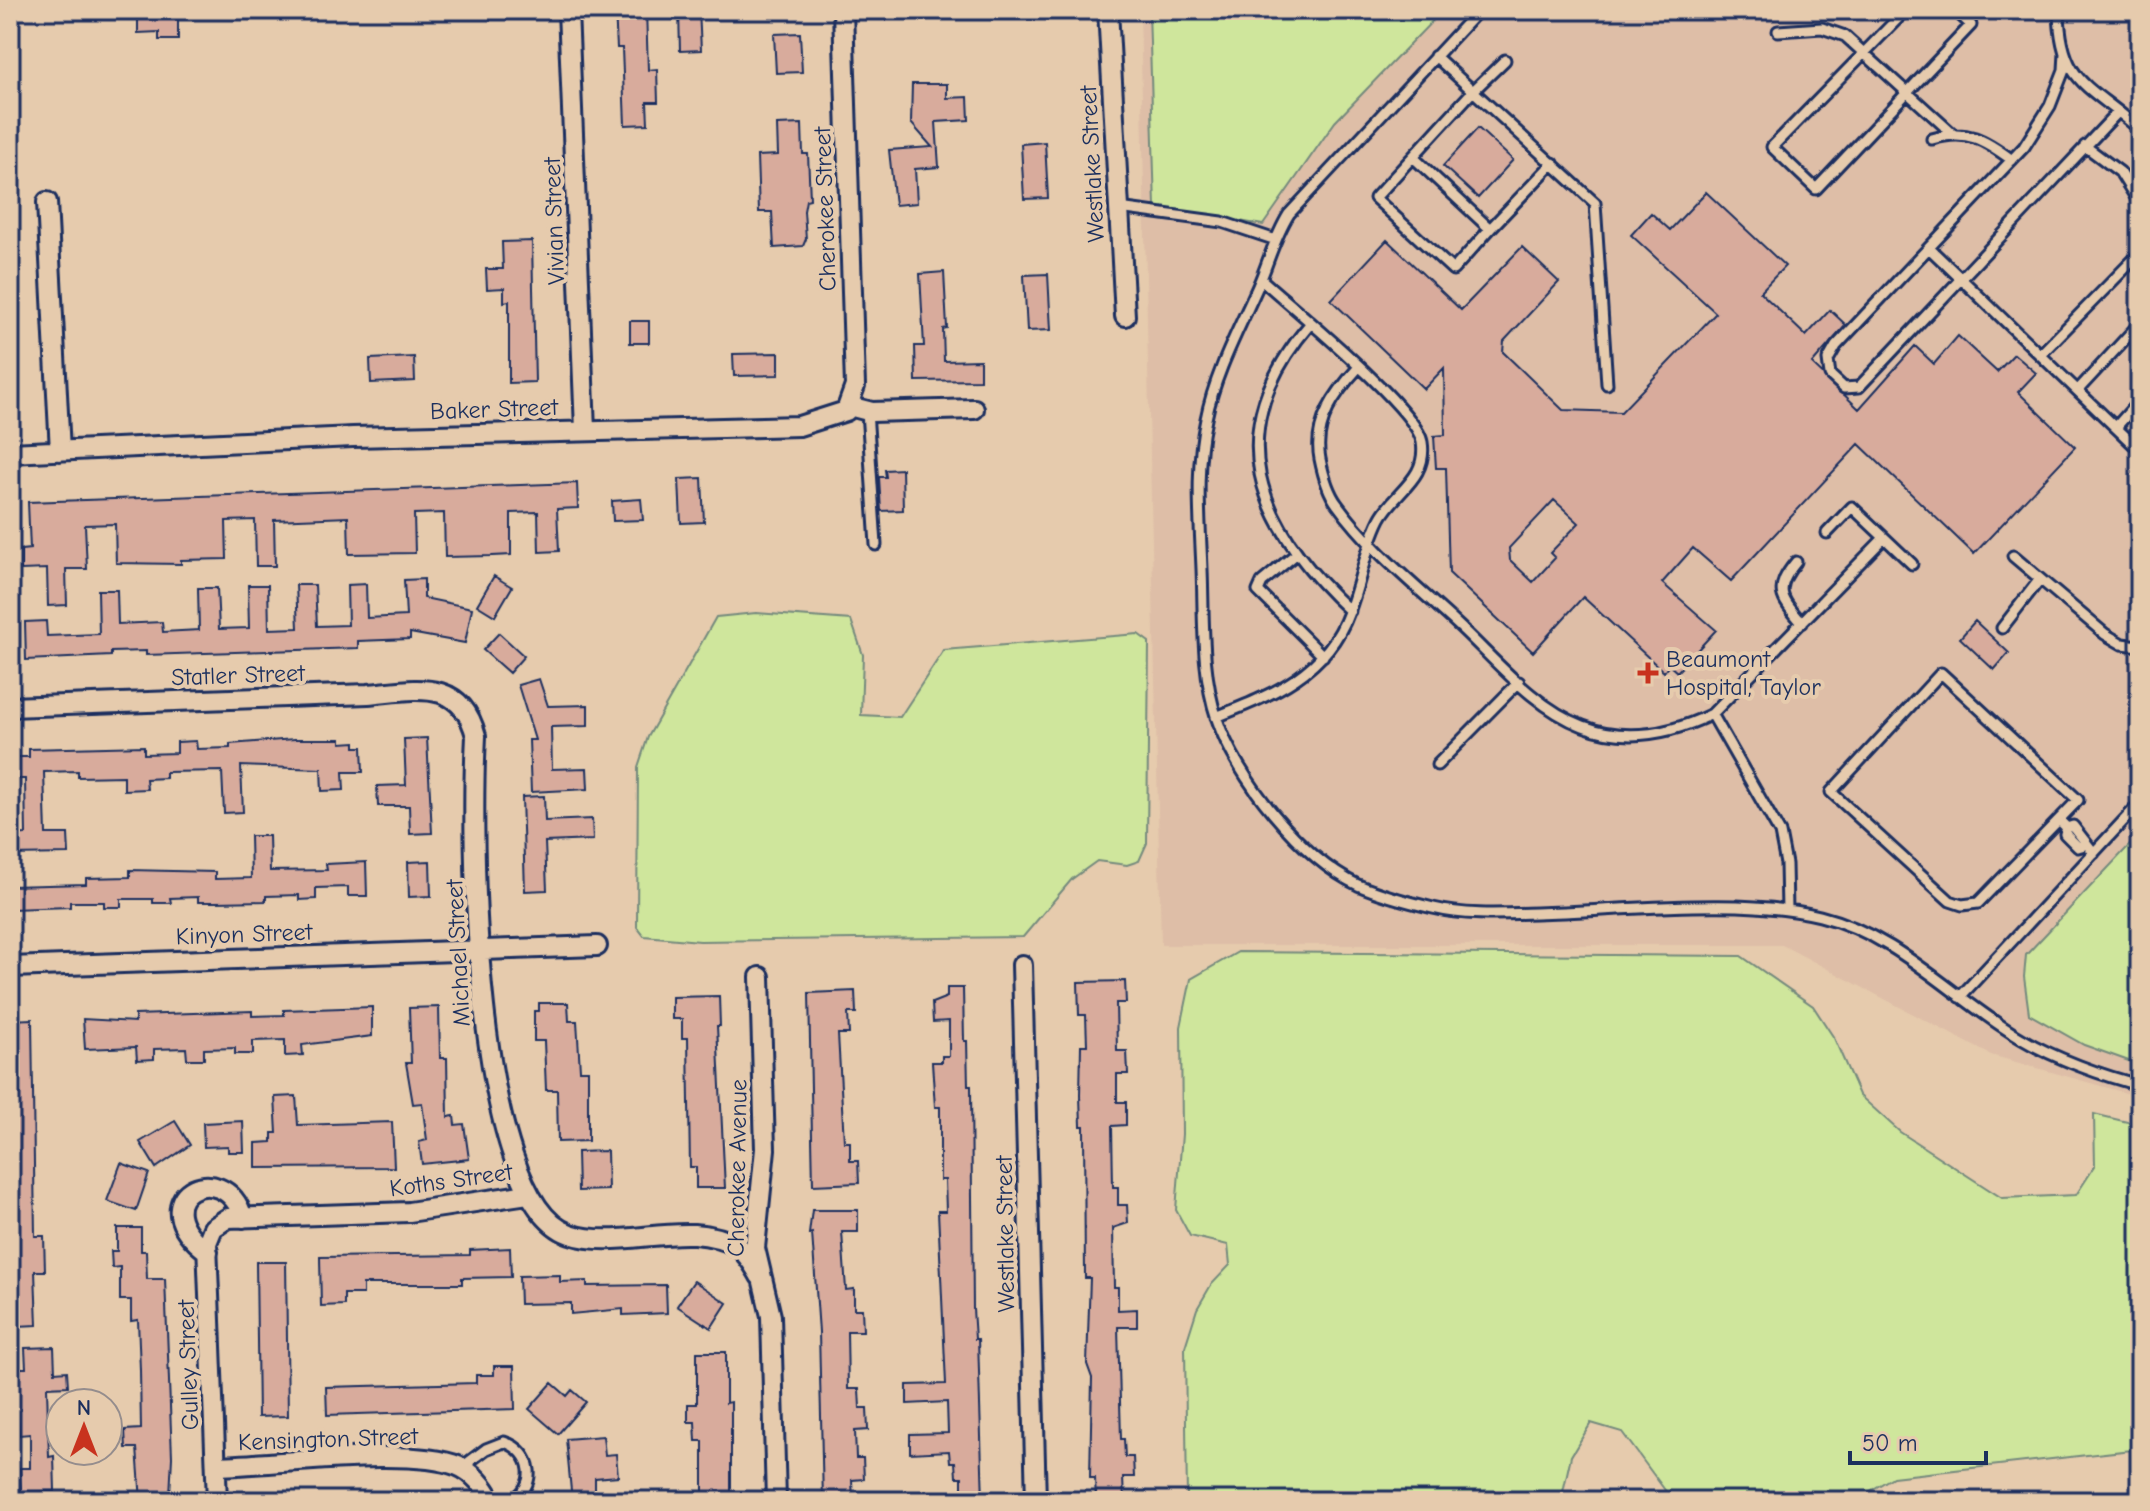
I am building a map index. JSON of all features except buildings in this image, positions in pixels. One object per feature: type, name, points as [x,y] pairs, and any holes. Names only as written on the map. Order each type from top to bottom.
[{"type":"street","name":"Vivian Street","points":[[568,10],[585,430]]},
{"type":"street","name":"Cherokee Street","points":[[843,10],[858,409]]},
{"type":"street","name":"Westlake Street","points":[[1108,10],[1125,316]]},
{"type":"street","points":[[47,202],[60,451]]},
{"type":"street","name":"Baker Street","points":[[10,453],[585,430],[799,426],[858,409],[974,409]]},
{"type":"street","name":"Statler Street","points":[[10,707],[368,694],[423,689],[446,694],[463,707]]},
{"type":"street","name":"Michael Street","points":[[463,707],[476,736],[483,1019],[491,1073],[508,1138],[528,1194]]},
{"type":"street","name":"Kinyon Street","points":[[10,967],[597,946]]},
{"type":"street","name":"Westlake Street","points":[[1022,965],[1036,1501]]},
{"type":"street","name":"Cherokee Avenue","points":[[760,977],[765,1149],[755,1248],[771,1316],[776,1501]]},
{"type":"street","points":[[208,1252],[187,1237],[179,1221],[180,1203],[187,1192],[200,1186],[218,1186],[238,1201],[243,1218]]},
{"type":"street","name":"Koths Street","points":[[213,1228],[228,1218],[409,1212],[528,1194],[546,1220],[572,1235],[592,1239],[710,1238],[739,1248],[760,1276]]},
{"type":"street","name":"Gulley Street","points":[[213,1228],[208,1252],[217,1501]]},
{"type":"street","name":"Kensington Street","points":[[216,1466],[405,1458],[440,1461],[462,1467],[482,1484],[492,1501]]},
{"type":"lane","points":[[1479,10],[1305,194],[1273,239],[1261,279],[1219,377],[1206,416],[1199,498],[1206,666],[1216,717],[1234,758],[1262,802],[1307,848],[1354,883],[1392,897],[1438,909],[1491,914],[1759,907],[1851,924],[1883,940],[2025,1041],[2140,1085]]},
{"type":"lane","points":[[1906,10],[1772,147],[1816,189],[1971,25],[1955,10]]},
{"type":"lane","points":[[2059,10],[2060,43],[2080,83],[2140,130]]},
{"type":"lane","points":[[1778,31],[1822,28],[1845,36],[1954,135]]},
{"type":"lane","points":[[2065,53],[2064,70],[2039,127],[2012,160],[1836,346],[1828,360],[1830,375],[1844,388],[1859,387],[2118,112]]},
{"type":"lane","points":[[1435,56],[1595,203],[1607,384]]},
{"type":"lane","points":[[1505,60],[1375,198],[1453,270],[1553,163]]},
{"type":"lane","points":[[1932,139],[1954,135],[1985,139],[2012,160]]},
{"type":"lane","points":[[2085,146],[2120,172],[2140,204]]},
{"type":"lane","points":[[1413,157],[1490,229]]},
{"type":"lane","points":[[1119,208],[1222,222],[1273,239]]},
{"type":"lane","points":[[1929,248],[2116,427],[2140,446]]},
{"type":"lane","points":[[2041,354],[2140,253]]},
{"type":"lane","points":[[1216,717],[1294,683],[1323,656],[1338,636],[1350,611],[1369,543],[1382,515],[1415,480],[1422,442],[1404,410],[1261,279]]},
{"type":"lane","points":[[2078,390],[2140,323]]},
{"type":"lane","points":[[1310,324],[1277,368],[1263,398],[1257,427],[1264,494],[1274,521],[1296,554],[1350,611]]},
{"type":"lane","points":[[1358,368],[1329,406],[1320,429],[1319,455],[1335,502],[1369,543],[1519,682],[1557,715],[1585,727],[1618,735],[1661,733],[1683,728],[1712,714],[1884,538]]},
{"type":"lane","points":[[2116,427],[2140,400]]},
{"type":"lane","points":[[858,409],[876,545]]},
{"type":"lane","points":[[1827,533],[1852,507],[1912,564]]},
{"type":"lane","points":[[1296,554],[1262,582],[1258,591],[1323,656]]},
{"type":"lane","points":[[2013,556],[2105,634],[2122,644],[2140,646]]},
{"type":"lane","points":[[1796,562],[1783,578],[1781,591],[1785,603],[1802,623]]},
{"type":"lane","points":[[2002,628],[2040,579]]},
{"type":"lane","points":[[1941,673],[2078,800],[2063,824],[1978,903],[1962,905],[1950,901],[1831,792],[1941,673]]},
{"type":"lane","points":[[1437,765],[1519,682]]},
{"type":"lane","points":[[1712,714],[1780,833],[1786,864],[1787,910]]},
{"type":"lane","points":[[1960,997],[2140,803]]},
{"type":"lane","points":[[2063,824],[2073,826],[2094,853]]},
{"type":"lane","points":[[462,1467],[486,1449],[504,1442],[520,1449],[530,1469],[530,1480],[525,1491],[509,1501]]},
{"type":"shaded area","name":"Beaumont Hospital, Taylor","points":[[1140,10],[2140,10],[2140,1097],[1991,1055],[1782,945],[1161,945]]},
{"type":"green space","points":[[1149,10],[1443,10],[1335,122],[1263,225],[1155,207]]},
{"type":"green space","points":[[756,613],[851,620],[863,655],[861,715],[900,717],[944,650],[1138,634],[1149,642],[1147,843],[1139,861],[1127,865],[1097,861],[1072,879],[1023,937],[700,941],[644,936],[637,927],[638,767],[648,737],[716,617]]},
{"type":"green space","points":[[2140,834],[2140,1065],[2084,1045],[2029,1014],[2024,977],[2026,955]]},
{"type":"green space","points":[[1238,952],[1741,956],[1813,1006],[1834,1038],[1859,1095],[1900,1132],[2002,1198],[2076,1195],[2095,1166],[2094,1114],[2140,1125],[2140,1449],[1893,1477],[1854,1501],[1673,1501],[1622,1432],[1591,1423],[1571,1456],[1561,1501],[1187,1501],[1185,1347],[1197,1309],[1211,1285],[1230,1265],[1228,1245],[1190,1236],[1176,1210],[1182,1134],[1181,1027],[1191,979]]},
{"type":"place","name":"Beaumont Hospital, Taylor","points":[[1648,673]]}]
